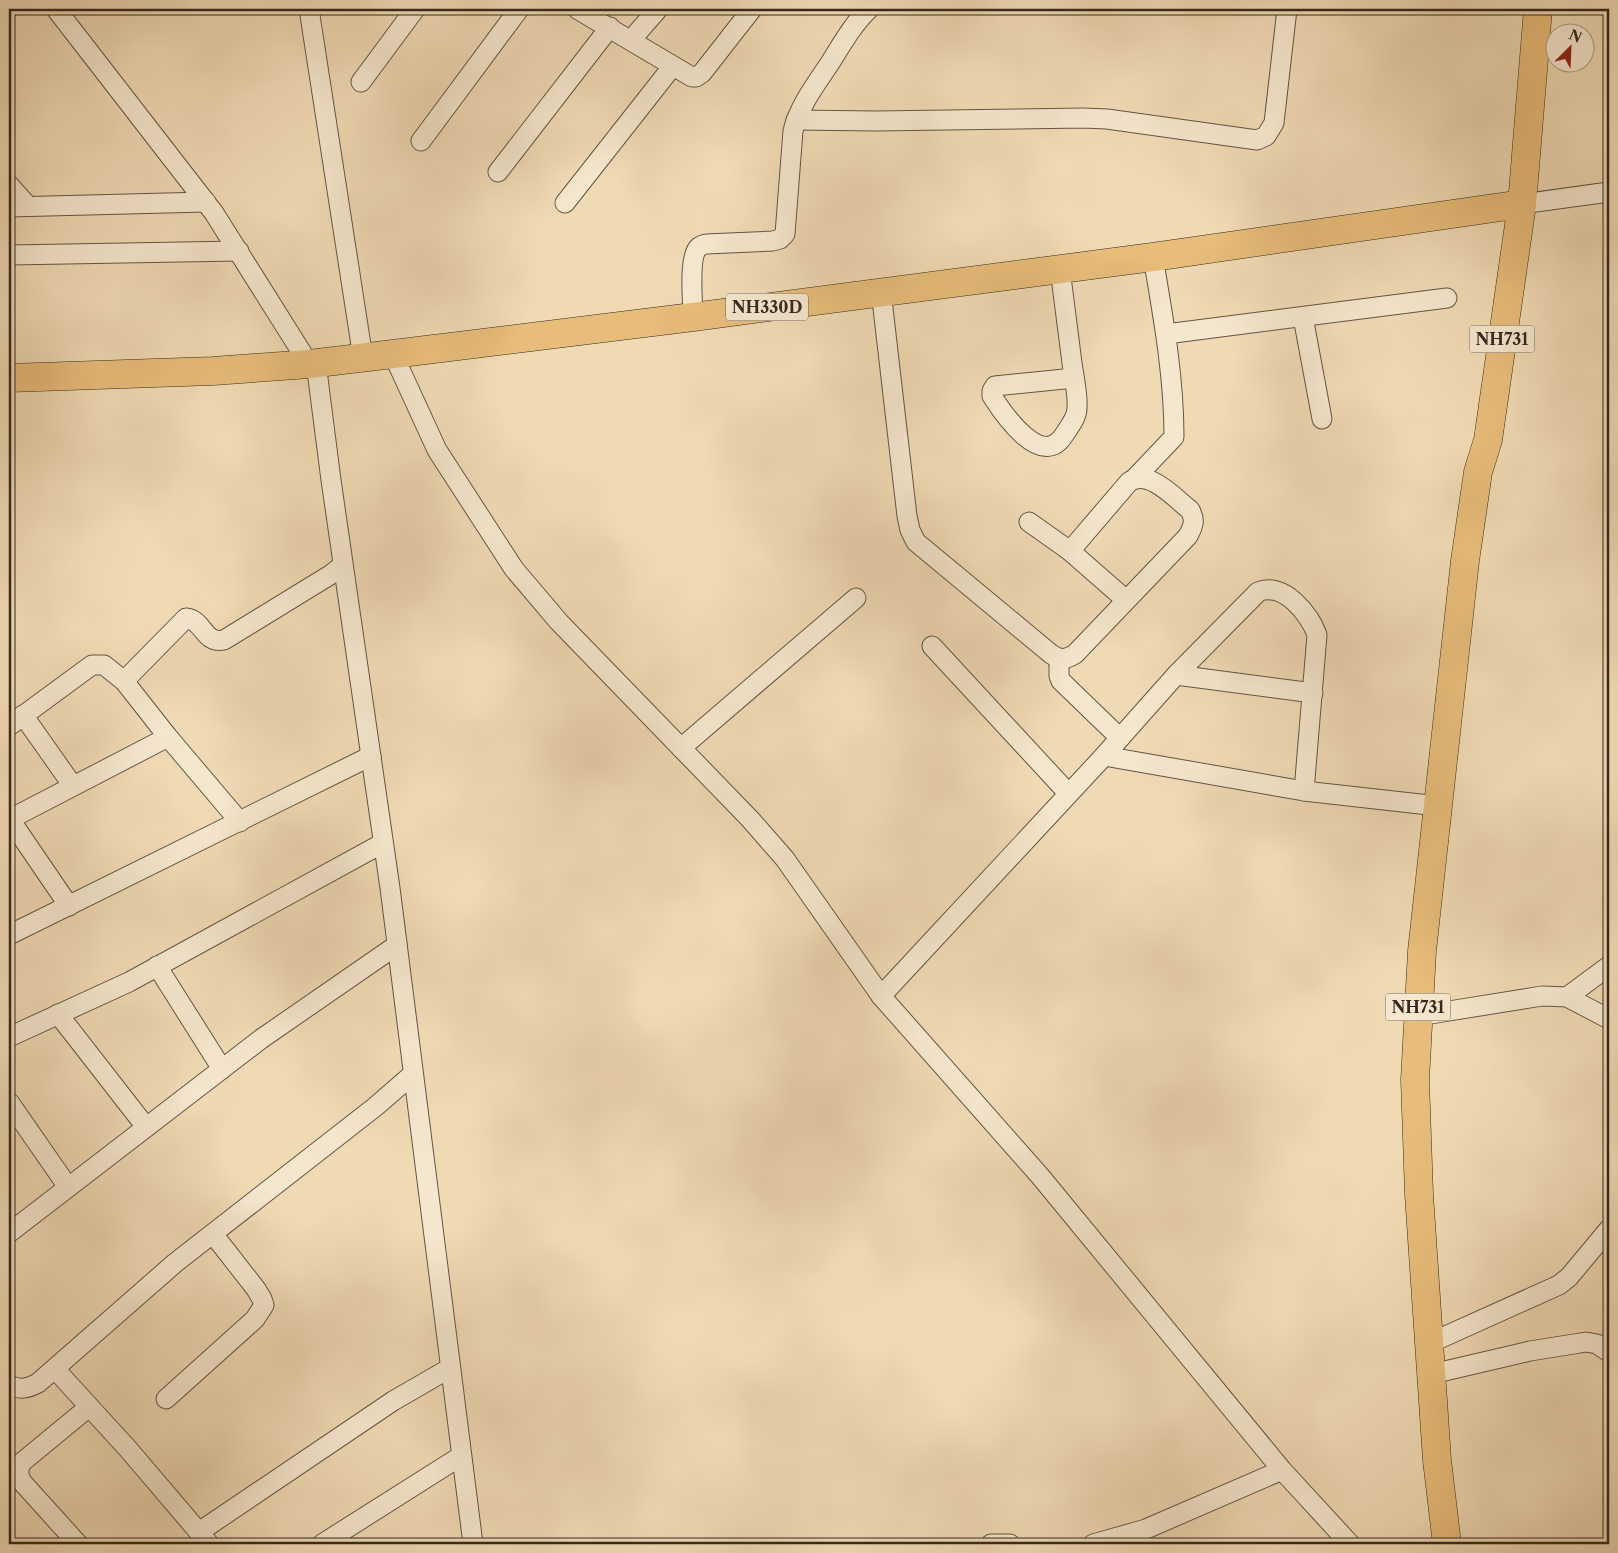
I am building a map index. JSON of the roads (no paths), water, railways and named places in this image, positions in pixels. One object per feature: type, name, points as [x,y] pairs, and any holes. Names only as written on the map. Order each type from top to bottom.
[{"type":"highway","name":"NH731","points":[[1513,205],[1522,9]]},
{"type":"highway","name":"NH731","points":[[1446,1544],[1437,1460],[1418,1194],[1415,1080],[1418,1016],[1422,950],[1465,561],[1478,472],[1474,437],[1513,205],[1538,9]]},
{"type":"highway","name":"NH330D","points":[[9,378],[212,371],[363,358],[1153,257],[1513,205]]},
{"type":"street","points":[[309,9],[363,358]]},
{"type":"street","points":[[361,82],[415,9]]},
{"type":"street","points":[[421,141],[519,9]]},
{"type":"street","points":[[577,9],[692,77],[702,73],[752,9]]},
{"type":"street","points":[[630,40],[658,9]]},
{"type":"street","points":[[693,317],[692,262],[699,246],[706,244],[773,241],[780,239],[784,234],[793,131],[796,120],[847,37],[869,9]]},
{"type":"street","points":[[796,120],[876,121],[1091,118],[1257,140],[1266,136],[1274,123],[1287,9]]},
{"type":"street","points":[[59,10],[206,202],[312,363],[371,756],[397,945],[461,1456],[474,1544]]},
{"type":"street","points":[[498,172],[610,27]]},
{"type":"street","points":[[565,203],[672,66]]},
{"type":"street","points":[[9,185],[28,206]]},
{"type":"street","points":[[1513,205],[1609,192]]},
{"type":"street","points":[[9,207],[206,202]]},
{"type":"street","points":[[9,255],[239,251]]},
{"type":"street","points":[[1070,551],[1129,482],[1174,437],[1174,406],[1166,334],[1153,257]]},
{"type":"street","points":[[1060,269],[1074,378],[1077,409],[1074,420],[1060,441],[1054,446],[1046,447],[1029,441],[1021,435],[992,396],[995,386],[1074,378]]},
{"type":"street","points":[[881,291],[910,530],[916,542],[1059,659],[1066,659],[1075,654],[1188,536],[1195,522],[1190,510],[1151,480],[1142,477],[1134,478]]},
{"type":"street","points":[[1166,334],[1447,298]]},
{"type":"street","points":[[1302,317],[1322,419]]},
{"type":"street","points":[[393,354],[437,450],[514,569],[559,622],[750,818],[785,859],[881,996],[1040,1176],[1282,1470],[1350,1544]]},
{"type":"street","points":[[1029,522],[1070,551],[1126,600]]},
{"type":"street","points":[[124,681],[186,618],[194,621],[211,639],[224,640],[330,576],[343,565]]},
{"type":"street","points":[[881,996],[1104,756],[1176,675],[1258,592],[1264,590],[1272,590],[1286,596],[1305,613],[1314,626],[1317,635],[1304,791]]},
{"type":"street","points":[[681,748],[856,598]]},
{"type":"street","points":[[932,646],[1068,793]]},
{"type":"street","points":[[1059,659],[1059,676],[1061,681],[1120,738]]},
{"type":"street","points":[[73,786],[16,721],[92,665],[104,665],[124,681],[240,822]]},
{"type":"street","points":[[1176,675],[1313,693]]},
{"type":"street","points":[[69,906],[9,818],[168,736]]},
{"type":"street","points":[[9,935],[371,756]]},
{"type":"street","points":[[1104,756],[1304,791],[1438,806]]},
{"type":"street","points":[[9,1037],[130,982],[383,843]]},
{"type":"street","points":[[9,1233],[261,1039],[397,945]]},
{"type":"street","points":[[157,966],[222,1069]]},
{"type":"street","points":[[1567,997],[1609,966]]},
{"type":"street","points":[[1418,1016],[1542,996],[1567,997],[1609,1019]]},
{"type":"street","points":[[58,1014],[146,1127]]},
{"type":"street","points":[[9,1385],[18,1389],[38,1384],[175,1263],[375,1107],[413,1074]]},
{"type":"street","points":[[11,1111],[68,1187]]},
{"type":"street","points":[[1430,1343],[1558,1285],[1569,1277],[1609,1229]]},
{"type":"street","points":[[166,1399],[255,1320],[264,1305],[262,1298],[213,1234]]},
{"type":"street","points":[[1432,1374],[1530,1351],[1586,1342],[1597,1344],[1609,1352]]},
{"type":"street","points":[[55,1369],[204,1538],[393,1401],[450,1368]]},
{"type":"street","points":[[78,1544],[22,1482],[18,1476],[18,1469],[21,1463],[89,1407]]},
{"type":"street","points":[[329,1542],[461,1456]]},
{"type":"street","points":[[1093,1544],[1114,1542],[1146,1530],[1282,1470]]},
{"type":"street","points":[[991,1544],[1010,1544]]}]
